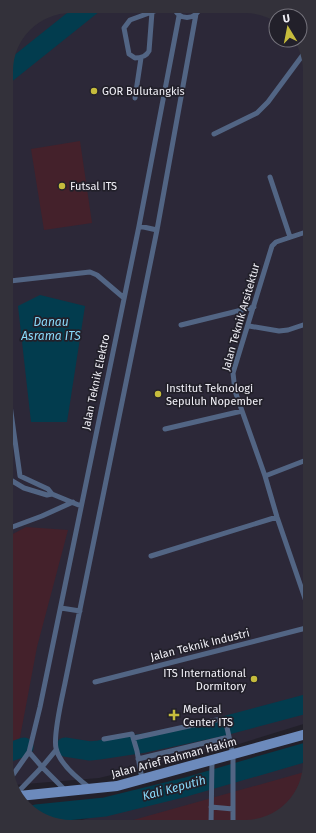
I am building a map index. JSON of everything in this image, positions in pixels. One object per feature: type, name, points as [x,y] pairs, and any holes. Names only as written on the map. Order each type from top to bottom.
[{"type":"main road","name":"Jalan Arief Rahman Hakim","points":[[24,796],[117,786],[234,757],[303,735]]},
{"type":"lane","points":[[149,13],[130,20],[124,28],[129,54],[134,58],[141,58],[147,55],[149,51],[152,13]]},
{"type":"lane","points":[[176,13],[185,18],[196,14]]},
{"type":"lane","points":[[92,789],[72,773],[59,757],[55,744],[57,727],[157,230],[196,14]]},
{"type":"lane","name":"Jalan Teknik Elektro","points":[[14,773],[29,752],[40,707],[139,226],[180,16]]},
{"type":"lane","points":[[214,134],[256,113],[268,102],[301,57]]},
{"type":"lane","points":[[135,98],[141,58]]},
{"type":"lane","points":[[270,177],[290,237]]},
{"type":"lane","points":[[139,226],[157,230]]},
{"type":"lane","name":"Jalan Teknik Arsitektur","points":[[303,233],[276,242],[272,246],[234,373],[235,391],[265,476],[277,517],[303,593]]},
{"type":"lane","points":[[13,281],[90,272],[97,275],[124,298]]},
{"type":"lane","points":[[181,325],[254,307]]},
{"type":"lane","points":[[248,326],[279,331],[288,330],[303,325]]},
{"type":"lane","points":[[165,429],[242,411]]},
{"type":"lane","points":[[13,434],[20,476]]},
{"type":"lane","points":[[265,476],[303,461]]},
{"type":"lane","points":[[13,478],[20,476],[48,489],[52,494]]},
{"type":"lane","points":[[13,482],[24,488],[46,495],[52,494],[82,504]]},
{"type":"lane","points":[[13,527],[74,502]]},
{"type":"lane","points":[[151,556],[277,517]]},
{"type":"lane","points":[[61,608],[80,611]]},
{"type":"lane","name":"Jalan Teknik Industri","points":[[95,682],[303,630]]},
{"type":"lane","points":[[134,740],[221,719],[226,723],[234,757],[233,820]]},
{"type":"lane","points":[[104,739],[132,734],[137,751],[142,780]]},
{"type":"lane","points":[[138,759],[229,737]]},
{"type":"lane","points":[[20,790],[42,768],[56,750]]},
{"type":"lane","points":[[29,752],[42,768],[66,792]]},
{"type":"lane","points":[[211,820],[212,763]]},
{"type":"lane","points":[[211,807],[233,809]]},
{"type":"shaded area","name":"Institut Teknologi Sepuluh Nopember","points":[[60,14],[256,14],[268,18],[268,48],[298,48],[302,60],[303,724],[239,744],[99,778],[18,785],[14,773],[13,67],[17,49],[30,30],[49,17]]},
{"type":"shaded area","name":"Futsal ITS","points":[[80,141],[92,223],[44,230],[31,149]]},
{"type":"shaded area","points":[[26,527],[68,530],[37,647],[18,748],[13,748],[13,534]]},
{"type":"shaded area","points":[[303,759],[302,773],[299,784],[289,800],[280,808],[264,817],[245,820],[82,820]]},
{"type":"shaded area","points":[[302,773],[299,784],[289,800],[280,808],[264,817],[245,820],[133,820]]},
{"type":"water","name":"Danau Asrama ITS","points":[[40,295],[85,306],[67,422],[31,422],[18,306]]},
{"type":"waterway","points":[[13,68],[82,13]]},
{"type":"waterway","name":"Kali Keputih","points":[[65,747],[90,751],[145,743],[220,727],[303,705]]},
{"type":"waterway","name":"Kali Keputih","points":[[13,751],[24,747]]},
{"type":"waterway","name":"Kali Keputih","points":[[44,813],[105,807],[186,787],[303,753]]},
{"type":"place","name":"GOR Bulutangkis","points":[[94,91]]},
{"type":"place","name":"Futsal ITS","points":[[62,186]]},
{"type":"place","name":"Institut Teknologi Sepuluh Nopember","points":[[158,394]]},
{"type":"place","name":"ITS International Dormitory","points":[[254,679]]},
{"type":"place","name":"Medical Center ITS","points":[[174,715]]}]
